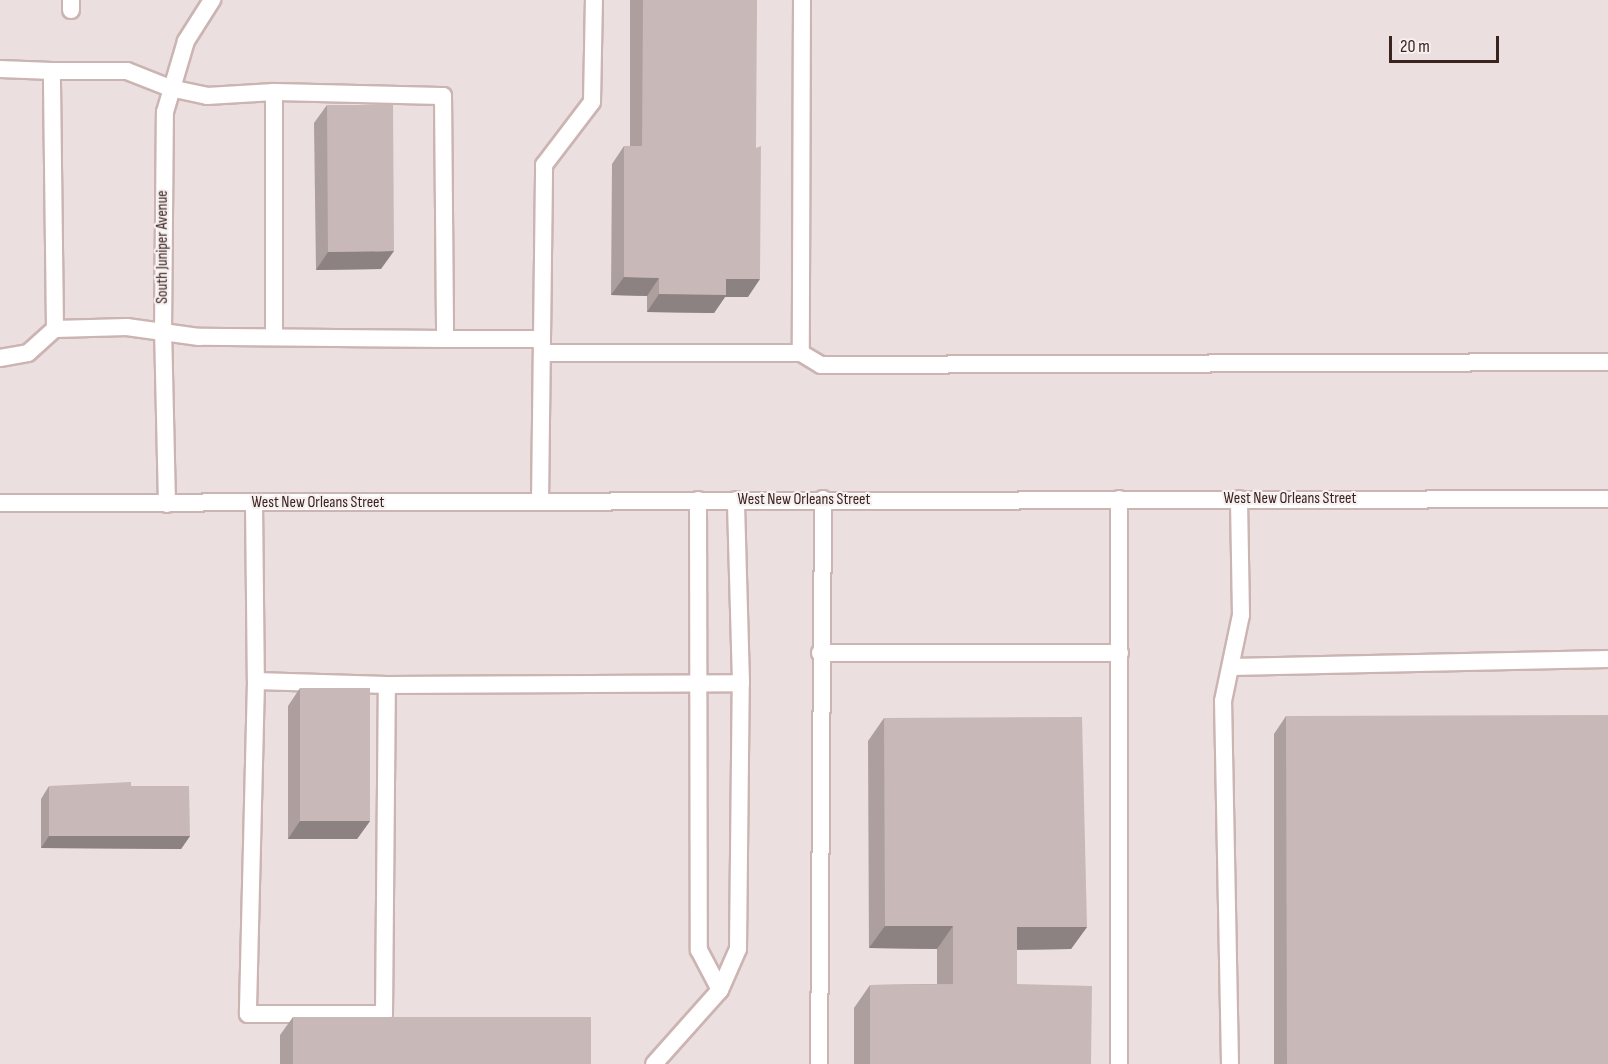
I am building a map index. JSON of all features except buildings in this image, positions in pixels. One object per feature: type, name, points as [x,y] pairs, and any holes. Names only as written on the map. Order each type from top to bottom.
[{"type":"main road","name":"South Juniper Avenue","points":[[167,504],[163,332],[163,140],[170,88],[186,41],[212,0]]},
{"type":"main road","points":[[540,502],[544,165],[592,102],[594,0]]},
{"type":"main road","points":[[801,353],[802,0]]},
{"type":"main road","points":[[0,69],[127,71],[170,88],[207,96],[274,93],[443,96],[445,339]]},
{"type":"main road","points":[[52,71],[55,329]]},
{"type":"main road","points":[[274,93],[274,336]]},
{"type":"main road","points":[[0,358],[27,353],[55,329],[127,327],[199,337],[445,339],[542,346],[801,353],[821,365],[1608,362]]},
{"type":"main road","points":[[819,1064],[820,652],[823,499]]},
{"type":"main road","name":"West New Orleans Street","points":[[0,503],[167,504],[823,499],[1608,499]]},
{"type":"main road","points":[[1119,499],[1119,1064]]},
{"type":"main road","points":[[1230,1064],[1223,701],[1241,615],[1239,499]]},
{"type":"main road","points":[[698,500],[699,950],[720,990]]},
{"type":"main road","points":[[654,1064],[720,990],[738,950],[741,683],[736,500]]},
{"type":"main road","points":[[254,503],[256,681],[248,1014],[384,1014],[387,685]]},
{"type":"main road","points":[[820,652],[1120,653]]},
{"type":"main road","points":[[1231,667],[1608,659]]},
{"type":"main road","points":[[256,681],[387,685],[741,683]]}]
